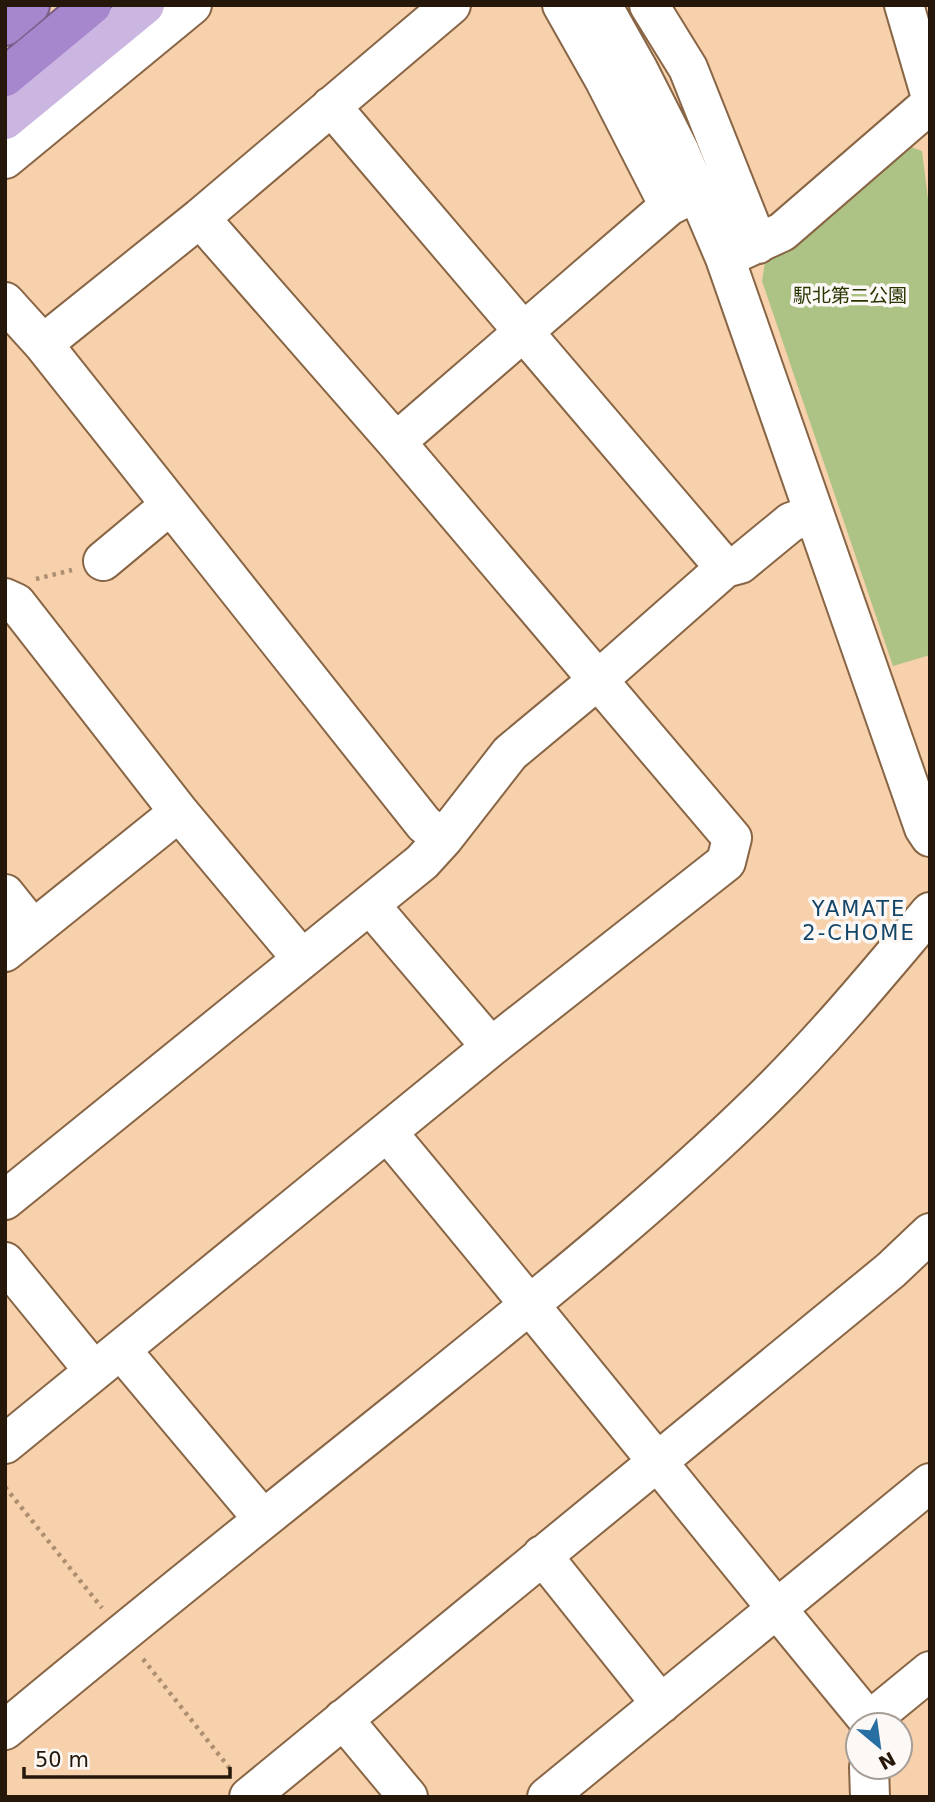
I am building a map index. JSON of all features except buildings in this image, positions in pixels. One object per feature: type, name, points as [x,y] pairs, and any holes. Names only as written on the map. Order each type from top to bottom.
[{"type":"highway","points":[[5,26],[30,5]]},
{"type":"highway","points":[[5,77],[92,5]]},
{"type":"main road","points":[[5,120],[145,5]]},
{"type":"street","points":[[5,159],[192,5]]},
{"type":"street","points":[[43,344],[200,218],[450,5]]},
{"type":"street","points":[[562,5],[605,81],[683,199],[742,251]]},
{"type":"street","points":[[602,5],[679,150],[683,199]]},
{"type":"street","points":[[649,5],[688,68],[742,251],[814,514],[924,828],[930,837]]},
{"type":"street","points":[[904,5],[930,94]]},
{"type":"street","points":[[742,251],[782,232],[930,104]]},
{"type":"street","points":[[331,106],[725,568]]},
{"type":"street","points":[[396,442],[683,199]]},
{"type":"street","points":[[5,1444],[387,1132],[726,862],[732,838],[396,442],[200,218]]},
{"type":"street","points":[[5,302],[43,344],[424,824],[443,839]]},
{"type":"street","points":[[103,561],[169,506]]},
{"type":"street","points":[[5,1200],[422,862],[510,753],[725,568],[740,564],[791,522],[814,514]]},
{"type":"street","points":[[9,592],[179,812],[302,959]]},
{"type":"street","points":[[5,894],[19,940],[179,812]]},
{"type":"street","points":[[370,905],[492,1048]]},
{"type":"street","points":[[5,1730],[631,1220],[765,1097],[857,999],[930,912]]},
{"type":"street","points":[[387,1132],[531,1304],[859,1711]]},
{"type":"street","points":[[251,1796],[891,1270],[930,1233]]},
{"type":"street","points":[[5,1262],[108,1360],[263,1519]]},
{"type":"street","points":[[547,1797],[930,1483]]},
{"type":"street","points":[[542,1555],[661,1704]]},
{"type":"street","points":[[883,1711],[930,1671]]},
{"type":"street","points":[[344,1719],[408,1797]]},
{"type":"path","points":[[9,592],[103,561]]},
{"type":"green space","name":"駅北第二公園","points":[[903,144],[922,151],[930,215],[930,655],[893,666],[762,281],[765,262]]},
{"type":"district","name":"YAMATE 2-CHOME","points":[[859,921]]}]
